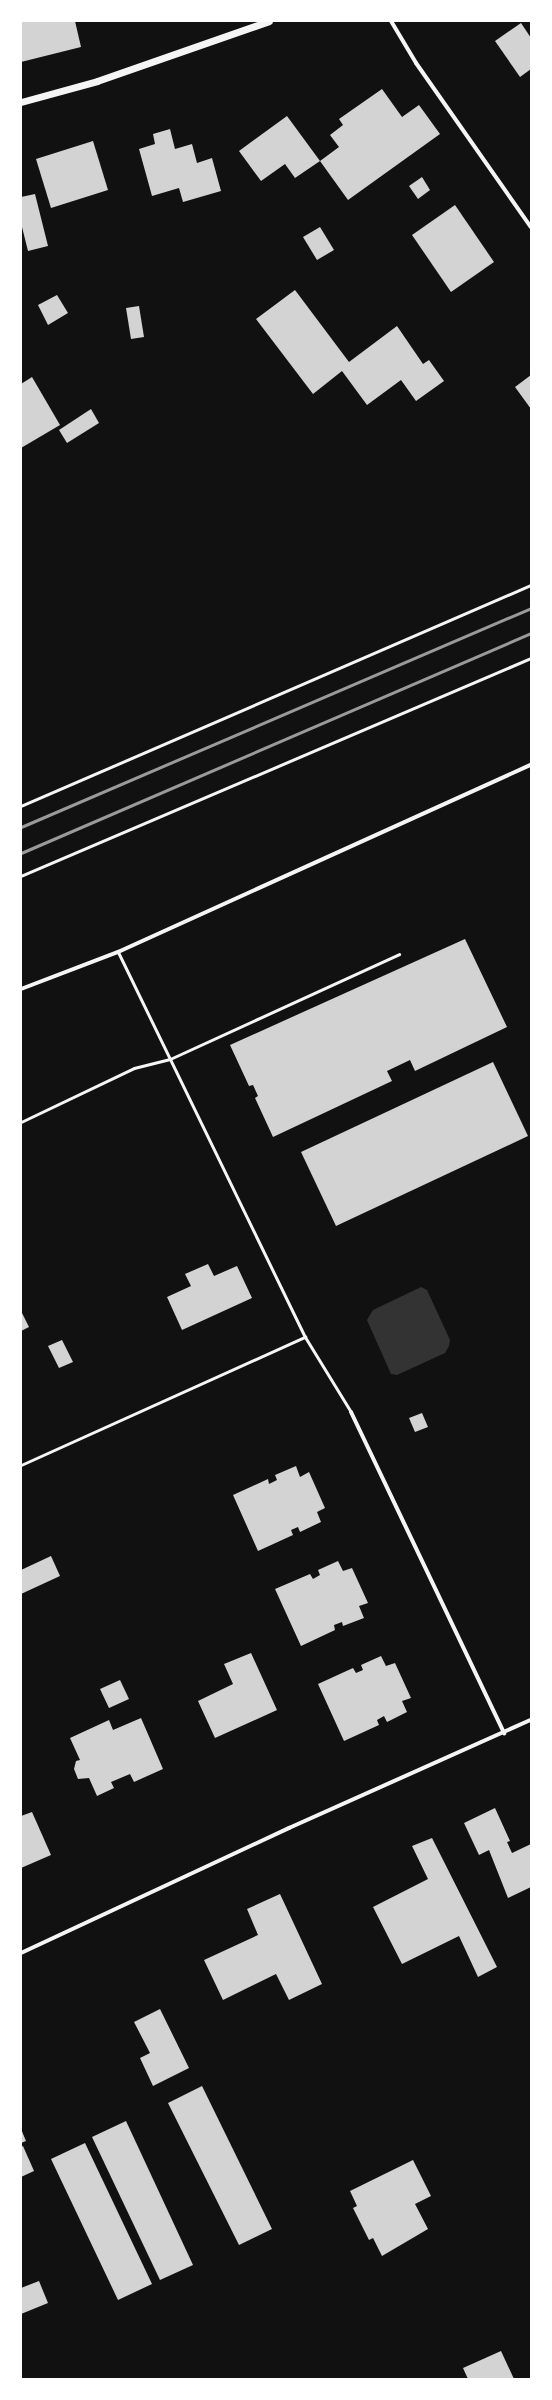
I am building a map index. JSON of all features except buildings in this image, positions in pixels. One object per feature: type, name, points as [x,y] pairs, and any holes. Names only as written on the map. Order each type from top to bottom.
[{"type":"street","points":[[21,102],[161,60],[269,21]]},
{"type":"street","points":[[391,21],[416,63],[531,227]]},
{"type":"street","points":[[21,989],[118,952],[531,765]]},
{"type":"street","points":[[351,1412],[504,1733]]},
{"type":"street","points":[[21,1953],[289,1828],[531,1720]]},
{"type":"lane","points":[[118,952],[305,1337],[351,1412]]},
{"type":"lane","points":[[21,1122],[134,1068],[170,1059],[399,954]]},
{"type":"lane","points":[[21,1465],[305,1337]]},
{"type":"path","points":[[21,806],[531,585]]},
{"type":"path","points":[[21,876],[531,658]]},
{"type":"shaded area","points":[[421,1287],[427,1290],[450,1340],[449,1346],[445,1353],[397,1375],[391,1374],[367,1320],[373,1310]]},
{"type":"railway","points":[[21,827],[531,608]]},
{"type":"railway","points":[[21,853],[531,633]]}]
